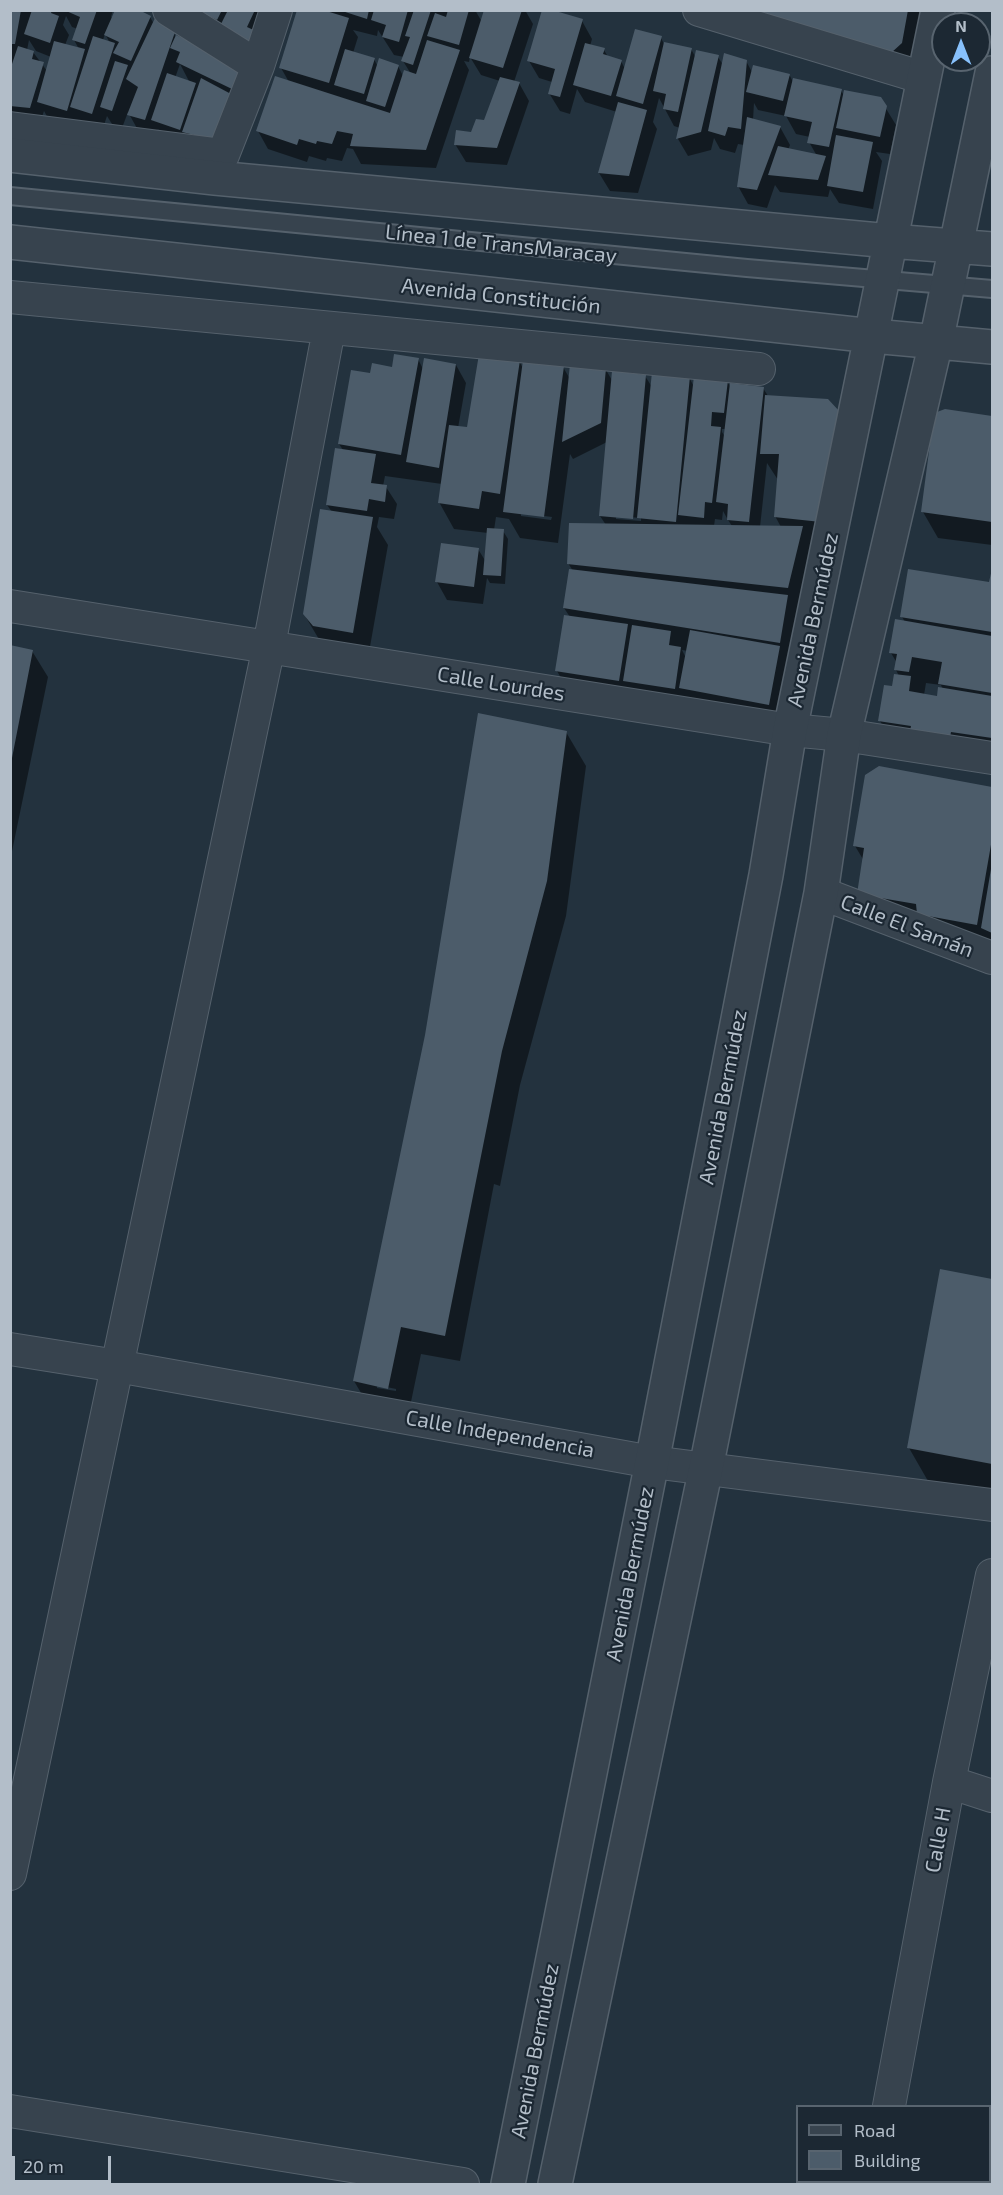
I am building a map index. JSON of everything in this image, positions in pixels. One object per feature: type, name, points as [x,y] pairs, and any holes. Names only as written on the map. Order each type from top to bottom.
[{"type":"street","points":[[169,10],[258,66]]},
{"type":"street","points":[[10,128],[223,155],[258,66],[276,10]]},
{"type":"street","points":[[699,10],[924,78]]},
{"type":"street","name":"Avenida Bermúdez","points":[[508,2184],[766,875],[790,730],[873,336],[890,241],[938,10]]},
{"type":"street","points":[[555,2184],[706,1467],[821,893],[844,735],[936,342],[993,73]]},
{"type":"street","points":[[10,155],[227,179],[993,249]]},
{"type":"street","name":"Avenida Constitución","points":[[10,242],[873,336],[993,347]]},
{"type":"street","points":[[10,297],[759,369]]},
{"type":"street","points":[[10,1874],[269,646],[329,329]]},
{"type":"street","name":"Calle Lourdes","points":[[10,606],[790,730],[844,735],[993,758]]},
{"type":"street","name":"Calle El Samán","points":[[821,893],[993,958]]},
{"type":"street","name":"Calle Independencia","points":[[10,1349],[652,1461],[993,1505]]},
{"type":"street","name":"Calle H","points":[[889,2105],[949,1782],[993,1575]]},
{"type":"street","points":[[949,1782],[993,1796]]},
{"type":"street","points":[[10,2110],[463,2184]]},
{"type":"lane","name":"Línea 1 de TransMaracay","points":[[10,196],[993,289]]},
{"type":"building","points":[[10,10],[21,10],[15,44],[10,44]]},
{"type":"building","points":[[32,10],[52,10],[51,13],[59,16],[50,43],[24,34]]},
{"type":"building","points":[[64,10],[97,10],[85,44],[72,40],[80,17]]},
{"type":"building","points":[[115,10],[139,10],[151,16],[131,61],[113,53],[119,42],[104,35]]},
{"type":"building","points":[[197,10],[222,10],[217,20]]},
{"type":"building","points":[[228,10],[255,10],[247,27],[260,33],[253,49],[217,32]]},
{"type":"building","points":[[297,10],[323,10],[349,18],[329,83],[279,68]]},
{"type":"building","points":[[339,10],[369,10],[367,19]]},
{"type":"building","points":[[374,10],[408,10],[399,42],[382,37],[386,25],[371,20]]},
{"type":"building","points":[[414,10],[431,10],[413,65],[401,61],[410,37],[405,36]]},
{"type":"building","points":[[448,10],[469,10],[459,45],[427,36],[435,13],[446,17]]},
{"type":"building","points":[[484,10],[522,10],[503,68],[469,58]]},
{"type":"building","points":[[542,10],[552,10],[583,19],[560,97],[548,94],[555,69],[527,61]]},
{"type":"building","points":[[750,10],[908,10],[902,43],[891,53]]},
{"type":"building","points":[[155,18],[175,32],[145,120],[127,115],[138,87],[126,79]]},
{"type":"building","points":[[635,29],[662,36],[643,104],[616,96]]},
{"type":"building","points":[[176,35],[241,65],[232,89],[176,62],[180,52],[170,48]]},
{"type":"building","points":[[93,36],[115,43],[92,114],[70,107]]},
{"type":"building","points":[[427,40],[460,50],[426,150],[350,146],[353,134],[337,131],[332,144],[317,141],[316,144],[299,139],[297,145],[256,131],[275,76],[390,113],[404,70],[416,74]]},
{"type":"building","points":[[54,41],[85,49],[67,111],[37,102]]},
{"type":"building","points":[[664,42],[692,48],[678,112],[663,109],[666,94],[653,91]]},
{"type":"building","points":[[585,43],[605,48],[603,54],[622,60],[611,96],[573,85]]},
{"type":"building","points":[[18,46],[34,51],[32,59],[44,62],[30,108],[10,106],[10,70]]},
{"type":"building","points":[[345,49],[375,58],[364,94],[334,85]]},
{"type":"building","points":[[696,50],[719,55],[701,132],[676,139]]},
{"type":"building","points":[[724,53],[747,60],[741,129],[728,127],[725,136],[708,131]]},
{"type":"building","points":[[379,58],[399,65],[385,107],[366,101]]},
{"type":"building","points":[[115,61],[128,65],[112,111],[100,107]]},
{"type":"building","points":[[753,65],[790,74],[783,101],[746,92]]},
{"type":"building","points":[[167,73],[196,83],[180,130],[151,120]]},
{"type":"building","points":[[500,77],[520,82],[497,148],[454,145],[456,130],[471,132],[476,119],[484,120]]},
{"type":"building","points":[[201,78],[231,94],[215,140],[182,132]]},
{"type":"building","points":[[793,78],[842,89],[829,147],[807,143],[812,122],[784,116]]},
{"type":"building","points":[[844,90],[881,97],[887,106],[880,137],[836,128]]},
{"type":"building","points":[[618,102],[647,110],[629,176],[598,173]]},
{"type":"building","points":[[747,117],[781,126],[757,190],[737,187]]},
{"type":"building","points":[[836,135],[873,142],[863,192],[827,186]]},
{"type":"building","points":[[778,146],[826,156],[818,180],[768,175]]},
{"type":"building","points":[[394,354],[419,358],[401,455],[338,444],[351,370],[370,373],[372,363],[392,367]]},
{"type":"building","points":[[479,354],[520,360],[500,494],[482,491],[479,509],[438,503],[449,425],[467,427]]},
{"type":"building","points":[[424,358],[456,364],[439,468],[406,462]]},
{"type":"building","points":[[523,360],[564,366],[544,517],[503,512]]},
{"type":"building","points":[[570,364],[606,368],[601,423],[562,442]]},
{"type":"building","points":[[612,371],[646,375],[633,519],[599,516]]},
{"type":"building","points":[[652,372],[690,376],[676,522],[637,518]]},
{"type":"building","points":[[694,376],[728,380],[724,413],[712,412],[711,426],[721,427],[712,503],[705,502],[704,518],[678,515]]},
{"type":"building","points":[[730,383],[764,387],[749,522],[727,520],[728,504],[716,502]]},
{"type":"building","points":[[765,395],[828,399],[840,412],[821,522],[774,517],[779,454],[760,454]]},
{"type":"building","points":[[945,409],[992,416],[992,522],[921,512],[933,421],[937,412]]},
{"type":"building","points":[[335,448],[376,454],[371,483],[387,485],[385,502],[369,499],[367,511],[326,505]]},
{"type":"building","points":[[320,509],[373,517],[353,633],[313,626],[303,614]]},
{"type":"building","points":[[569,523],[803,526],[788,588],[567,564]]},
{"type":"building","points":[[487,528],[504,529],[501,576],[483,575]]},
{"type":"building","points":[[441,543],[479,548],[474,587],[435,582]]},
{"type":"building","points":[[569,569],[788,595],[780,643],[563,608]]},
{"type":"building","points":[[908,569],[989,582],[992,569],[992,632],[900,617]]},
{"type":"building","points":[[564,615],[628,624],[619,681],[555,671]]},
{"type":"building","points":[[895,619],[992,636],[992,693],[938,684],[942,662],[912,657],[909,672],[894,670],[897,654],[889,653]]},
{"type":"building","points":[[632,625],[671,631],[669,645],[681,647],[675,689],[623,681]]},
{"type":"building","points":[[690,630],[780,646],[769,705],[679,688]]},
{"type":"building","points":[[10,645],[33,650],[12,758],[10,758]]},
{"type":"building","points":[[894,674],[911,676],[909,691],[937,696],[938,687],[992,696],[992,738],[951,732],[950,737],[910,731],[911,726],[878,721],[884,685],[892,686]]},
{"type":"building","points":[[478,713],[567,731],[547,881],[502,1051],[445,1336],[401,1327],[388,1389],[353,1381],[425,1035]]},
{"type":"building","points":[[879,766],[992,787],[992,839],[977,925],[917,914],[916,904],[857,894],[864,848],[853,846],[865,775]]},
{"type":"building","points":[[992,869],[992,933],[981,928]]},
{"type":"building","points":[[940,1269],[992,1279],[992,1464],[907,1448]]}]
